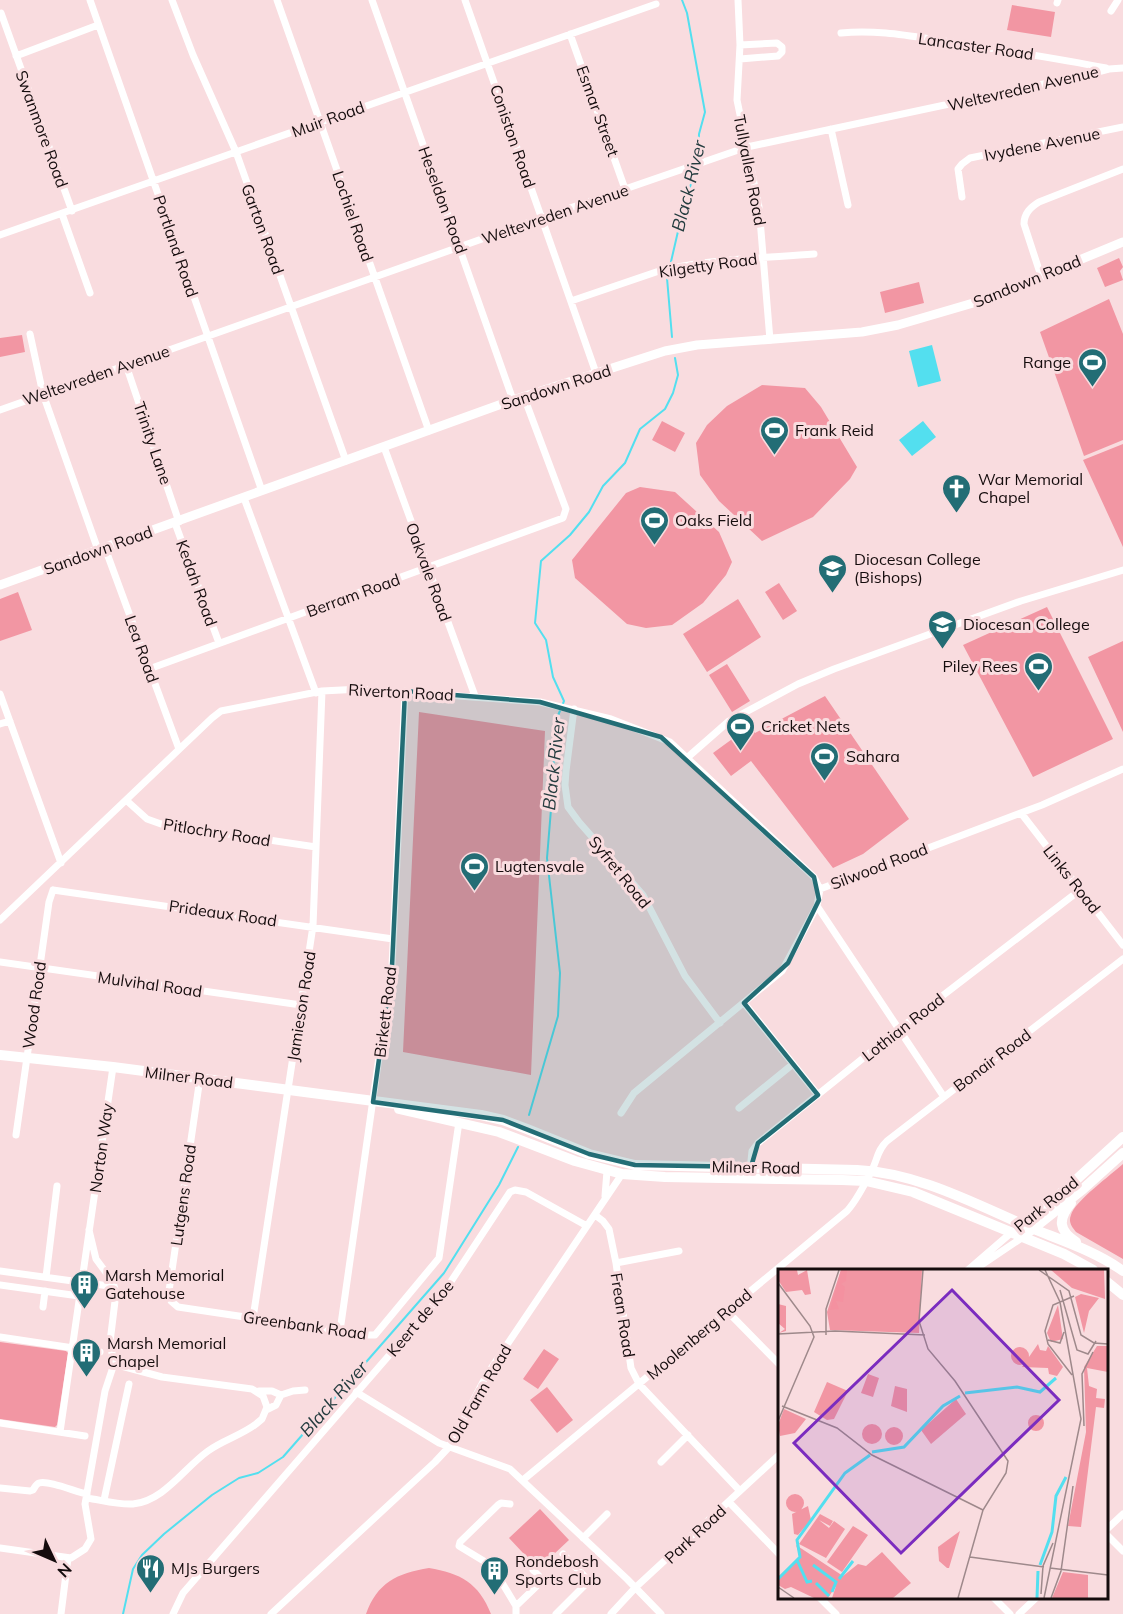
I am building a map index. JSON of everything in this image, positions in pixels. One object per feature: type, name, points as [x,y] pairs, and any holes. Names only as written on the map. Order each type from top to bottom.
[{"type":"main road","name":"Milner Road","points":[[0,1055],[413,1105],[503,1120],[589,1154],[625,1163],[866,1181],[913,1192],[1064,1254],[1091,1269]]},
{"type":"main road","name":"Milner Road","points":[[376,1102],[412,1113],[499,1132],[575,1161],[622,1174],[658,1177],[750,1172],[872,1170],[935,1187],[1096,1254],[1123,1272]]},
{"type":"main road","name":"Park Road","points":[[1012,1233],[1066,1189],[1123,1137]]},
{"type":"main road","name":"Park Road","points":[[1023,1237],[1083,1189],[1123,1153]]},
{"type":"main road","points":[[1083,1189],[1063,1214],[1062,1225],[1069,1237],[1096,1254]]},
{"type":"main road","points":[[1108,1282],[1123,1295]]},
{"type":"street","name":"Portland Road","points":[[90,0],[262,491]]},
{"type":"street","name":"Garton Road","points":[[172,0],[193,55],[236,152],[346,461]]},
{"type":"street","name":"Lochiel Road","points":[[277,0],[429,431]]},
{"type":"street","name":"Heseldon Road","points":[[372,0],[513,400]]},
{"type":"street","name":"Coniston Road","points":[[465,0],[596,374]]},
{"type":"street","name":"Tullyallen Road","points":[[738,0],[740,59],[737,100],[759,207],[770,340]]},
{"type":"street","points":[[1111,12],[1118,0]]},
{"type":"street","name":"Muir Road","points":[[0,235],[656,4]]},
{"type":"street","name":"Swanmore Road","points":[[1,13],[72,211]]},
{"type":"street","points":[[16,57],[98,25]]},
{"type":"street","name":"Lancaster Road","points":[[841,33],[861,31],[892,33],[1048,57],[1109,69]]},
{"type":"street","name":"Esmar Street","points":[[570,34],[625,189]]},
{"type":"street","points":[[740,45],[777,43],[782,46],[778,56],[740,59]]},
{"type":"street","name":"Weltevreden Avenue","points":[[0,410],[747,147],[1109,69],[1123,68]]},
{"type":"street","name":"Ivydene Avenue","points":[[962,196],[958,169],[970,158],[1123,127]]},
{"type":"street","points":[[831,129],[848,205]]},
{"type":"street","points":[[1041,276],[1024,224],[1028,210],[1039,202],[1123,170]]},
{"type":"street","points":[[62,214],[90,293]]},
{"type":"street","name":"Sandown Road","points":[[0,585],[513,400],[665,351],[862,332],[898,325],[980,301],[1123,242]]},
{"type":"street","name":"Kilgetty Road","points":[[570,301],[676,266],[814,254]]},
{"type":"street","name":"Lea Road","points":[[30,334],[43,393],[179,749]]},
{"type":"street","name":"Trinity Lane","points":[[126,365],[177,522]]},
{"type":"street","name":"Berram Road","points":[[149,669],[557,521],[565,516],[566,509],[524,397]]},
{"type":"street","name":"Oakvale Road","points":[[384,447],[475,696]]},
{"type":"street","name":"Jamieson Road","points":[[244,498],[288,618],[319,692],[313,926],[253,1318]]},
{"type":"street","name":"Kedah Road","points":[[177,522],[219,643]]},
{"type":"street","points":[[688,757],[729,721],[798,684],[1021,601],[1123,570]]},
{"type":"street","name":"Riverton Road","points":[[0,920],[221,711],[319,692],[361,689],[475,696],[548,704],[611,719],[661,737],[688,757],[814,877],[820,889]]},
{"type":"street","name":"Birkett Road","points":[[340,1331],[376,1102],[392,966],[405,691]]},
{"type":"street","points":[[0,693],[61,863]]},
{"type":"street","name":"Syfret Road","points":[[572,709],[565,785],[568,807],[643,895],[685,976],[720,1023]]},
{"type":"street","points":[[0,724],[10,721]]},
{"type":"street","name":"Silwood Road","points":[[621,1113],[634,1093],[785,968],[817,906],[820,889],[1059,798],[1123,769]]},
{"type":"street","name":"Pitlochry Road","points":[[126,801],[147,819],[161,824],[316,847]]},
{"type":"street","name":"Links Road","points":[[1021,813],[1123,945]]},
{"type":"street","points":[[44,880],[53,890]]},
{"type":"street","name":"Prideaux Road","points":[[53,890],[393,939]]},
{"type":"street","name":"Wood Road","points":[[16,1135],[39,968],[49,902],[53,890]]},
{"type":"street","name":"Lothian Road","points":[[750,1172],[752,1151],[758,1143],[898,1030],[1080,890]]},
{"type":"street","points":[[817,906],[944,1097]]},
{"type":"street","name":"Bonair Road","points":[[866,1181],[883,1145],[1123,959]]},
{"type":"street","name":"Mulvihal Road","points":[[0,962],[301,1005]]},
{"type":"street","points":[[744,1003],[818,1095]]},
{"type":"street","points":[[739,1108],[793,1064]]},
{"type":"street","name":"Norton Way","points":[[60,1432],[113,1067]]},
{"type":"street","name":"Lutgens Road","points":[[178,1307],[171,1301],[169,1291],[200,1078]]},
{"type":"street","name":"Greenbank Road","points":[[178,1307],[375,1335],[439,1258],[459,1122]]},
{"type":"street","name":"Old Farm Road","points":[[605,1198],[607,1171]]},
{"type":"street","name":"Old Farm Road","points":[[271,1614],[449,1447],[486,1376],[622,1174]]},
{"type":"street","name":"Moolenberg Road","points":[[523,1480],[847,1211],[866,1181]]},
{"type":"street","points":[[46,1277],[57,1186]]},
{"type":"street","name":"Keert de Koe","points":[[173,1614],[183,1593],[444,1292],[510,1192],[515,1190],[526,1192],[587,1226]]},
{"type":"street","name":"Frean Road","points":[[595,1215],[609,1229],[631,1368],[639,1384],[740,1491]]},
{"type":"street","points":[[0,1548],[74,1558],[81,1553],[91,1539],[92,1534],[86,1510],[87,1496],[105,1391],[114,1364],[110,1342],[116,1297],[113,1282],[96,1258],[89,1230]]},
{"type":"street","name":"Park Road","points":[[969,1269],[1012,1233]]},
{"type":"street","name":"Park Road","points":[[975,1269],[1023,1237]]},
{"type":"street","points":[[616,1263],[679,1251]]},
{"type":"street","points":[[0,1271],[104,1285],[115,1290]]},
{"type":"street","points":[[104,1285],[109,1276]]},
{"type":"street","points":[[0,1285],[79,1296]]},
{"type":"street","points":[[43,1307],[45,1291]]},
{"type":"street","points":[[727,1311],[778,1363]]},
{"type":"street","points":[[0,1337],[100,1352]]},
{"type":"street","points":[[114,1364],[162,1377],[259,1392],[273,1390],[281,1395]]},
{"type":"street","points":[[104,1500],[129,1384]]},
{"type":"street","points":[[266,1410],[276,1405],[281,1395],[304,1390]]},
{"type":"street","points":[[0,1488],[30,1491],[41,1483],[64,1486],[71,1491],[104,1500],[136,1503],[153,1497],[206,1453],[262,1419],[266,1410],[266,1401],[259,1392]]},
{"type":"street","points":[[356,1392],[433,1440],[502,1464],[523,1480],[636,1587],[661,1614]]},
{"type":"street","points":[[0,1423],[85,1436]]},
{"type":"street","points":[[661,1462],[688,1436]]},
{"type":"street","name":"Park Road","points":[[611,1614],[636,1587],[778,1456]]},
{"type":"street","points":[[729,1502],[778,1553]]},
{"type":"street","points":[[510,1504],[501,1503],[460,1542],[459,1546],[492,1566],[516,1610],[541,1582],[533,1570]]},
{"type":"street","points":[[583,1538],[608,1514]]},
{"type":"street","points":[[1108,1531],[1123,1514]]},
{"type":"street","points":[[1108,1533],[1123,1551]]},
{"type":"street","points":[[556,1614],[587,1583],[585,1577],[563,1554]]},
{"type":"street","points":[[61,1614],[68,1558]]},
{"type":"street","points":[[821,1599],[836,1614]]},
{"type":"street","points":[[995,1599],[1010,1614]]},
{"type":"street","points":[[1019,1614],[1035,1599]]},
{"type":"highlighted area","points":[[405,691],[540,702],[661,737],[814,877],[819,900],[788,963],[744,1003],[818,1095],[758,1143],[751,1167],[635,1165],[589,1154],[503,1120],[373,1102],[392,966]]},
{"type":"shaded area","points":[[1012,5],[1055,12],[1051,37],[1007,30]]},
{"type":"shaded area","points":[[1119,258],[1123,267],[1120,271],[1123,280],[1105,287],[1097,268]]},
{"type":"shaded area","points":[[919,282],[924,303],[885,313],[880,292]]},
{"type":"shaded area","name":"Range","points":[[1109,299],[1123,334],[1123,440],[1084,456],[1040,332]]},
{"type":"shaded area","points":[[22,335],[25,352],[0,357],[0,338]]},
{"type":"shaded area","name":"Frank Reid","points":[[762,385],[805,388],[821,407],[857,467],[850,479],[813,517],[762,541],[719,501],[700,475],[696,443],[707,425],[727,406]]},
{"type":"shaded area","points":[[662,421],[685,433],[675,452],[652,440]]},
{"type":"shaded area","points":[[1123,444],[1123,547],[1083,460]]},
{"type":"shaded area","name":"Oaks Field","points":[[640,487],[675,492],[719,532],[732,562],[726,575],[703,603],[672,625],[646,628],[627,624],[575,578],[572,560],[626,493]]},
{"type":"shaded area","points":[[779,583],[797,611],[783,620],[765,592]]},
{"type":"shaded area","points":[[18,592],[32,630],[0,641],[0,599]]},
{"type":"shaded area","points":[[738,599],[761,637],[707,672],[683,634]]},
{"type":"shaded area","name":"Piley Rees","points":[[1047,607],[1113,739],[1033,777],[963,645]]},
{"type":"shaded area","points":[[1123,641],[1123,732],[1088,657]]},
{"type":"shaded area","points":[[727,664],[750,701],[732,712],[709,675]]},
{"type":"shaded area","name":"Sahara","points":[[825,696],[909,819],[863,854],[833,868],[751,761],[731,776],[713,753],[750,726],[755,733]]},
{"type":"shaded area","name":"Lugtensvale","points":[[419,712],[545,731],[531,1075],[403,1052]]},
{"type":"shaded area","points":[[1123,1164],[1123,1259],[1076,1232],[1070,1220],[1079,1203]]},
{"type":"shaded area","points":[[0,1342],[68,1353],[55,1427],[0,1419]]},
{"type":"shaded area","points":[[544,1349],[559,1359],[538,1389],[523,1379]]},
{"type":"shaded area","points":[[547,1387],[573,1420],[557,1433],[530,1400]]},
{"type":"shaded area","points":[[540,1509],[569,1540],[538,1569],[509,1538]]},
{"type":"shaded area","points":[[429,1568],[450,1573],[467,1581],[481,1594],[491,1614],[366,1614],[376,1594],[390,1581],[407,1573]]},
{"type":"water","points":[[932,345],[941,381],[918,387],[909,351]]},
{"type":"water","points":[[923,421],[936,437],[912,456],[899,440]]},
{"type":"waterway","name":"Black River","points":[[682,0],[687,13],[705,112],[699,134],[698,162]]},
{"type":"waterway","name":"Black River","points":[[670,266],[685,201],[697,167]]},
{"type":"waterway","name":"Black River","points":[[669,271],[667,278],[672,337]]},
{"type":"waterway","name":"Black River","points":[[529,1115],[558,1016],[560,973],[547,858],[552,797],[550,775],[558,747],[557,718],[564,701],[553,677],[546,640],[535,623],[541,561],[570,535],[589,512],[603,486],[625,463],[640,429],[665,409],[678,375],[675,358]]},
{"type":"waterway","name":"Black River","points":[[123,1614],[133,1569],[142,1555],[212,1495],[239,1478],[258,1473],[283,1457],[444,1273],[499,1185],[518,1147]]},
{"type":"place","name":"Range","points":[[1092,388]]},
{"type":"place","name":"Frank Reid","points":[[774,456]]},
{"type":"place","name":"War Memorial Chapel","points":[[957,514]]},
{"type":"place","name":"Oaks Field","points":[[654,546]]},
{"type":"place","name":"Diocesan College (Bishops)","points":[[833,594]]},
{"type":"place","name":"Diocesan College","points":[[942,650]]},
{"type":"place","name":"Piley Rees","points":[[1039,692]]},
{"type":"place","name":"Cricket Nets","points":[[740,752]]},
{"type":"place","name":"Sahara","points":[[825,782]]},
{"type":"place","name":"Lugtensvale","points":[[474,892]]},
{"type":"place","name":"Marsh Memorial Gatehouse","points":[[84,1310]]},
{"type":"place","name":"Marsh Memorial Chapel","points":[[86,1378]]},
{"type":"place","name":"MJs Burgers","points":[[150,1594]]},
{"type":"place","name":"Rondebosh Sports Club","points":[[494,1596]]}]
